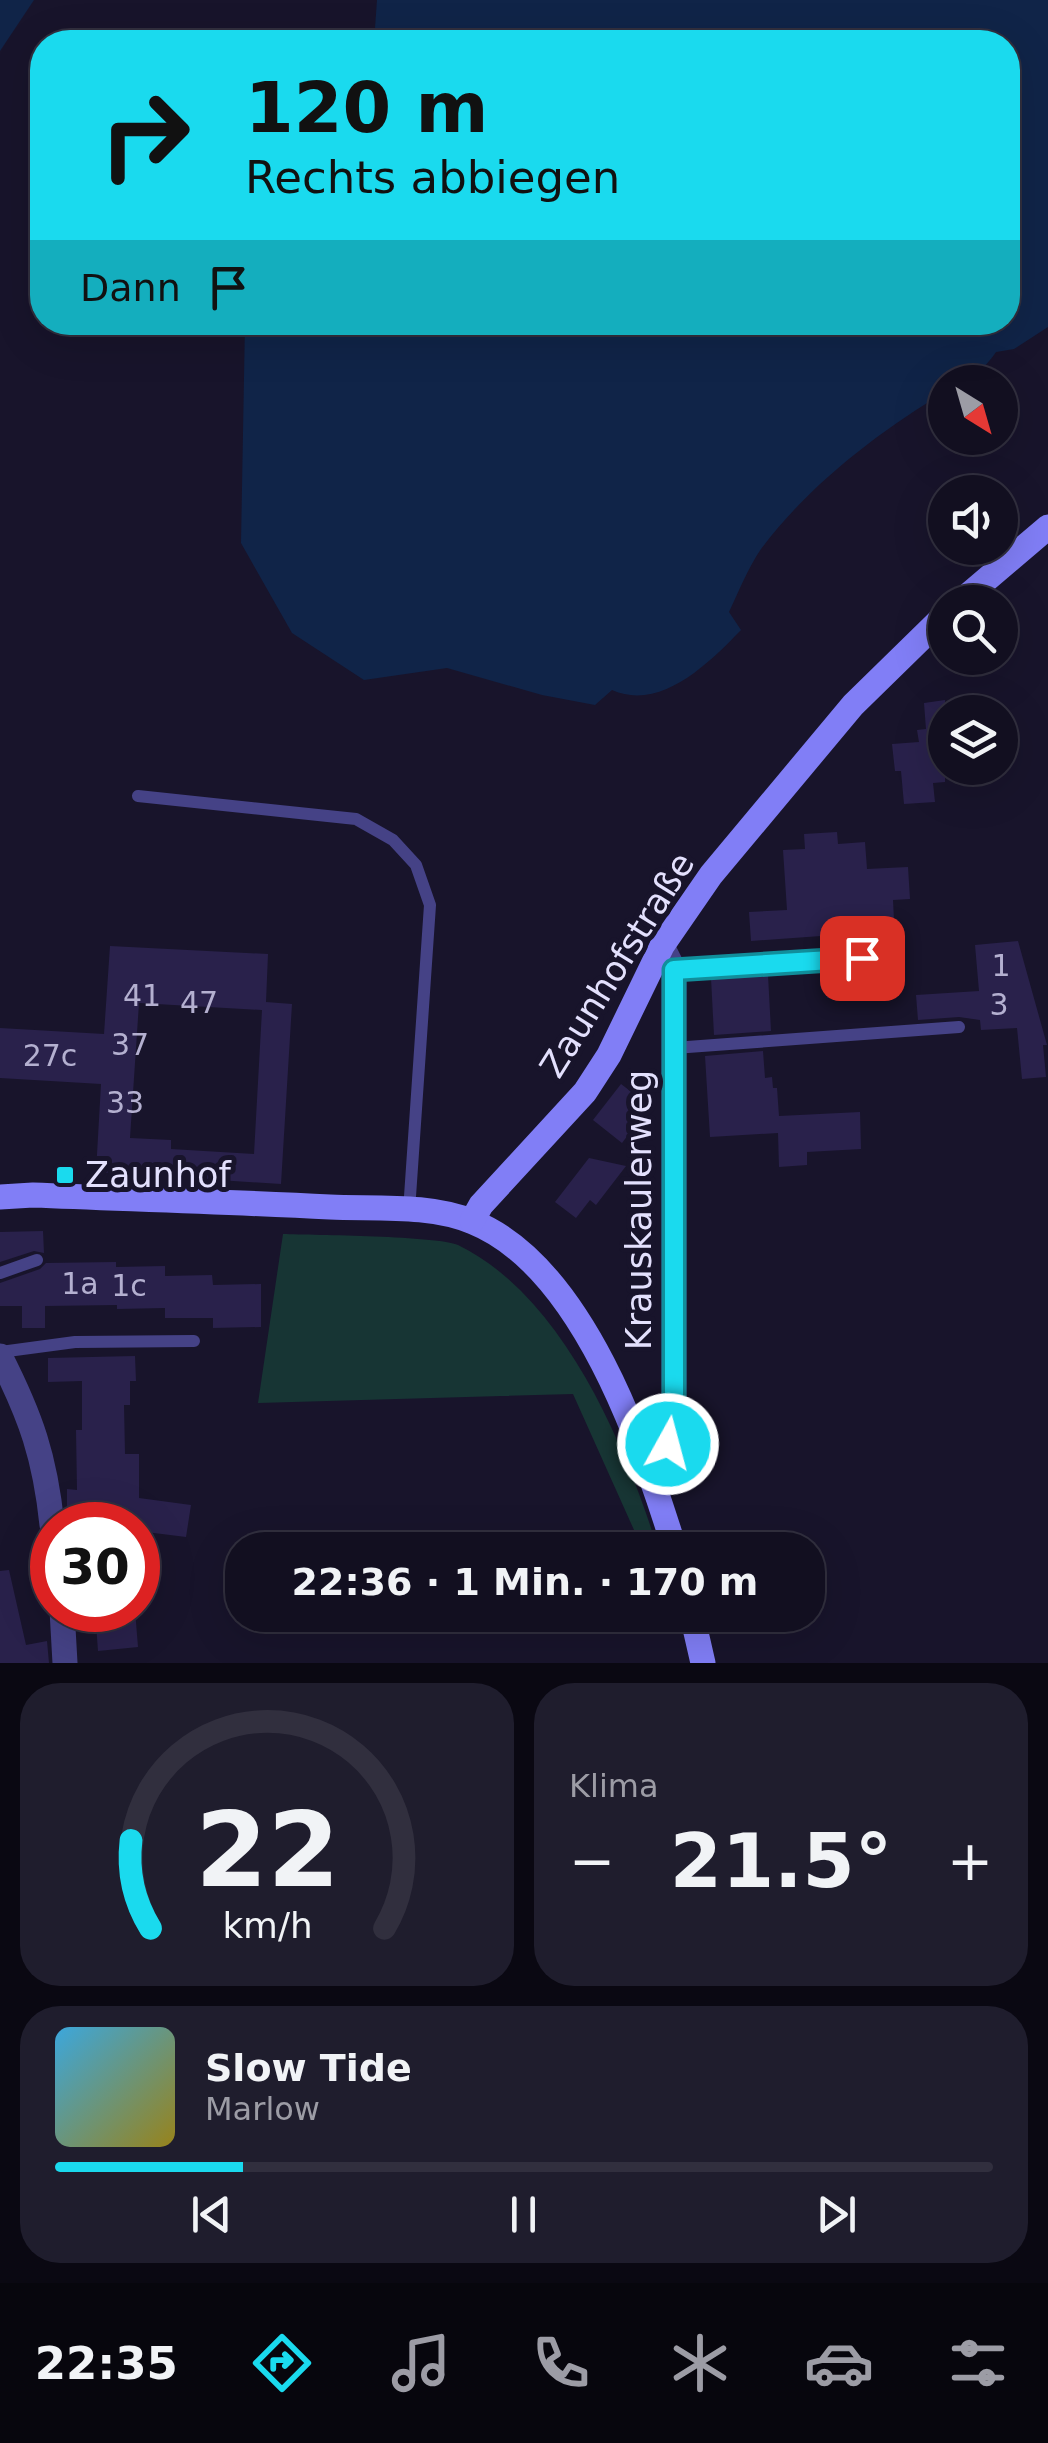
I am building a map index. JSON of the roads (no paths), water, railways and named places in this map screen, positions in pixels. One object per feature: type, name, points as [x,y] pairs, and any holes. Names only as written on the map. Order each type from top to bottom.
[{"type":"street","points":[[980,585],[1048,527]]},
{"type":"street","name":"Zaunhofstraße","points":[[472,1221],[482,1205],[585,1092],[668,958],[711,875],[841,720],[928,630]]},
{"type":"street","name":"Krauskaulerweg","points":[[651,1472],[668,1444],[674,1410],[674,1048],[668,958]]},
{"type":"street","points":[[0,1197],[33,1195],[408,1211],[472,1221],[505,1239],[519,1252],[584,1326],[651,1472],[669,1532]]},
{"type":"street","points":[[0,1354],[26,1406],[42,1451],[49,1502]]},
{"type":"street","points":[[63,1632],[65,1663]]},
{"type":"street","points":[[696,1632],[703,1663]]},
{"type":"lane","points":[[138,796],[356,819],[393,840],[416,865],[430,905],[408,1211]]},
{"type":"lane","points":[[668,958],[862,958]]},
{"type":"lane","points":[[674,1048],[959,1027]]},
{"type":"lane","points":[[0,1273],[37,1260]]},
{"type":"lane","points":[[0,1354],[74,1342],[194,1341]]},
{"type":"water","points":[[0,0],[34,0],[0,51]]},
{"type":"water","points":[[377,0],[1048,0],[1048,327],[1014,349],[996,352],[986,365],[928,365],[928,403],[870,443],[800,504],[761,549],[729,612],[741,630],[699,669],[666,689],[630,695],[612,690],[595,705],[542,695],[447,668],[364,680],[292,633],[241,543],[245,335],[1020,335],[1020,30],[375,30]]},
{"type":"place","name":"Zaunhof","points":[[65,1175]]}]
